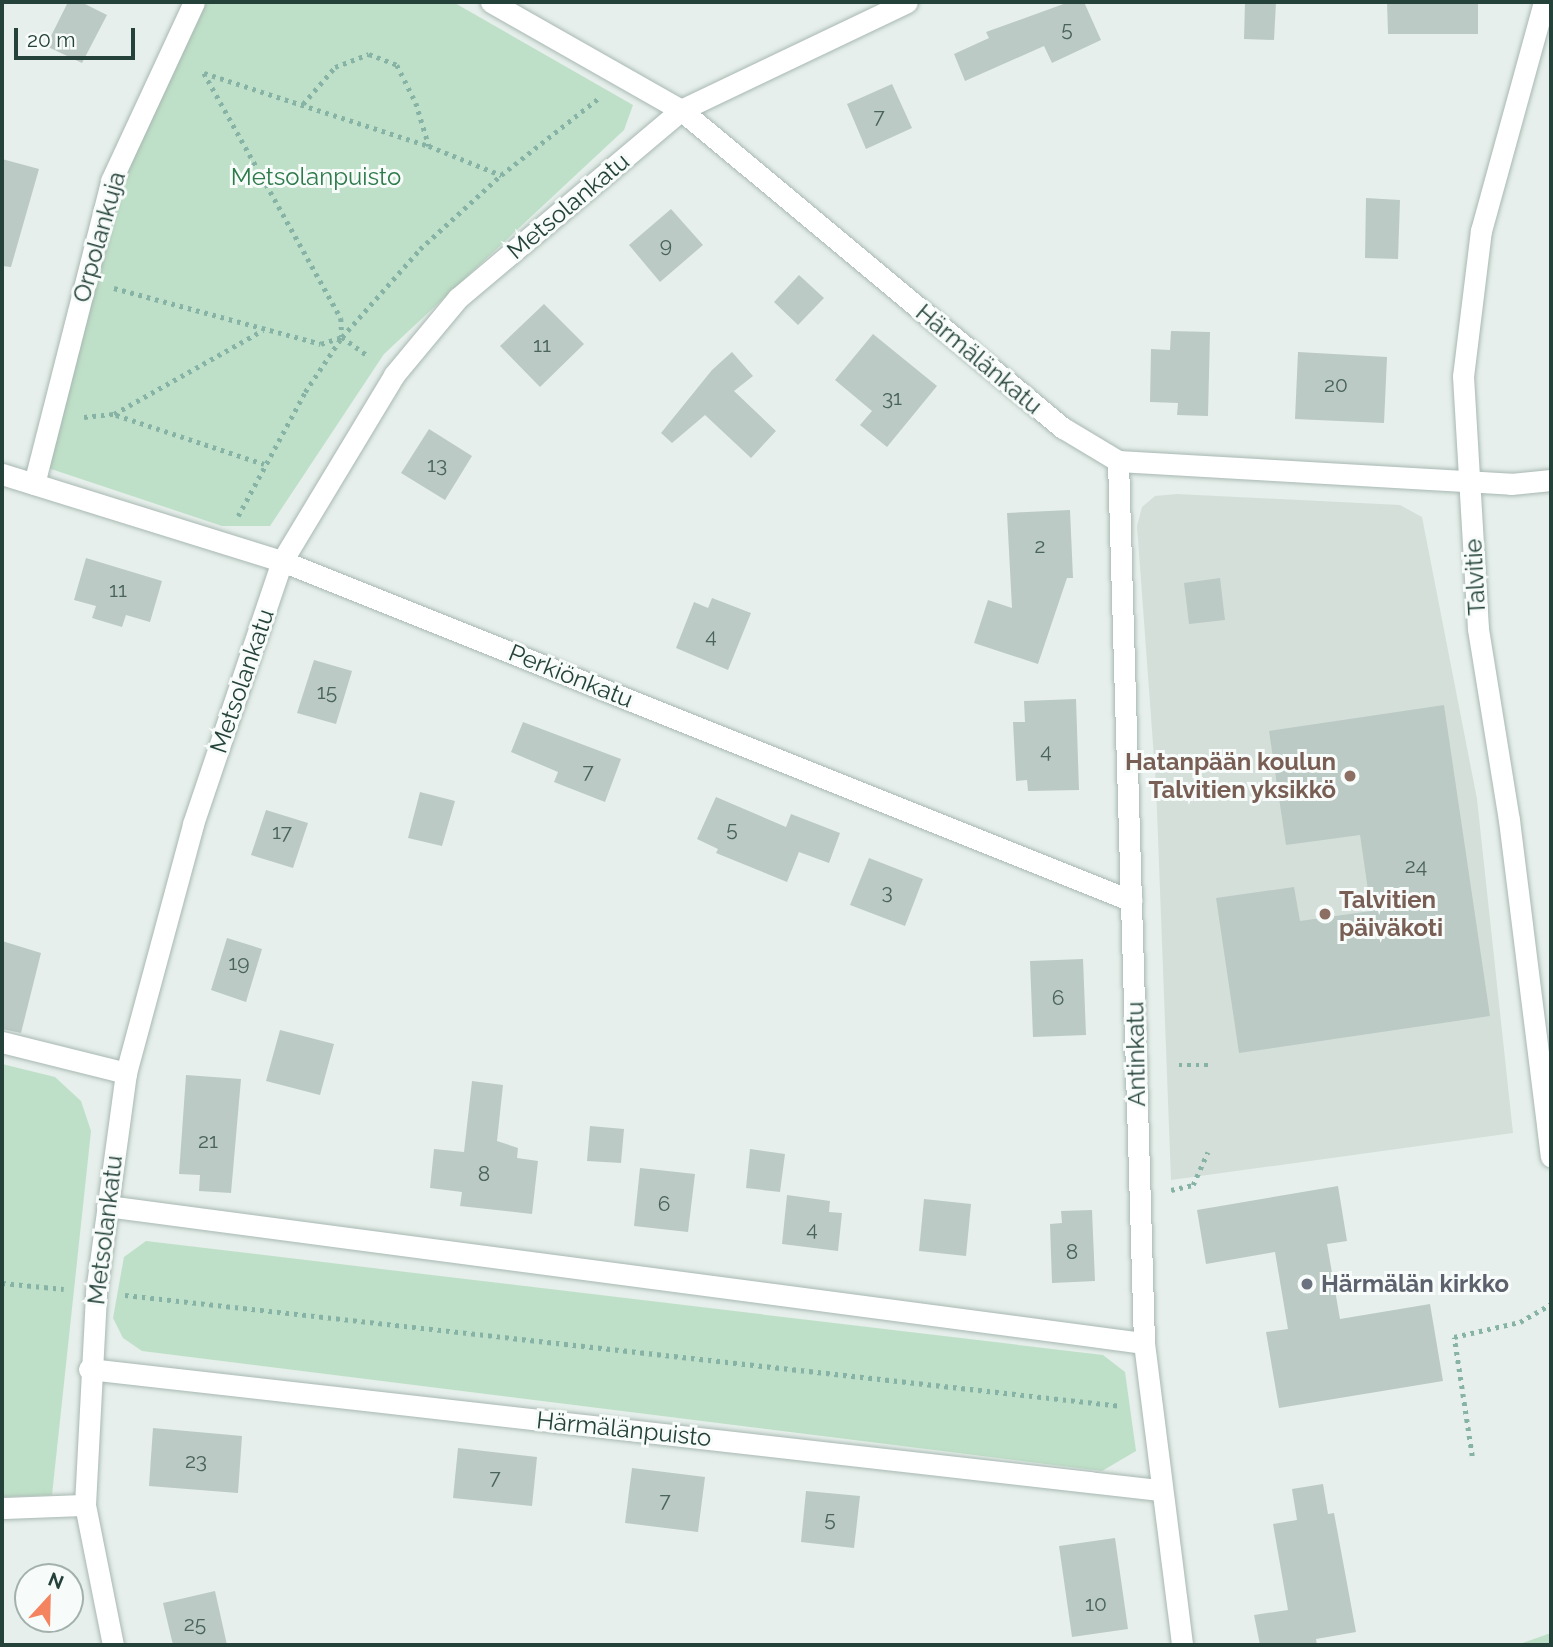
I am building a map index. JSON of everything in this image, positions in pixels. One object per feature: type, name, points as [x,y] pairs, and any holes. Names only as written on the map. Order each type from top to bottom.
[{"type":"street","name":"Orpolankuja","points":[[34,484],[111,181],[166,57],[194,2]]},
{"type":"street","name":"Härmälänkatu","points":[[491,2],[681,110],[1063,428],[1118,461],[1511,484],[1551,480]]},
{"type":"street","name":"Metsolankatu","points":[[113,1645],[85,1505],[89,1369],[96,1292],[126,1073],[193,824],[282,561],[394,376],[458,298],[681,110],[907,2]]},
{"type":"street","name":"Talvitie","points":[[1544,2],[1481,230],[1463,376],[1467,481],[1478,629],[1509,820],[1551,1156]]},
{"type":"street","name":"Antinkatu","points":[[1118,461],[1144,1343],[1160,1490],[1182,1645]]},
{"type":"street","name":"Perkiönkatu","points":[[2,474],[282,561],[1132,901]]},
{"type":"street","points":[[2,1042],[126,1073]]},
{"type":"street","points":[[107,1206],[1144,1343]]},
{"type":"street","name":"Härmälänpuisto","points":[[89,1369],[1160,1490]]},
{"type":"street","points":[[2,1508],[85,1505]]},
{"type":"path","points":[[303,104],[335,68],[369,54],[397,65],[416,103],[429,146]]},
{"type":"path","points":[[166,57],[204,73],[429,146],[501,175]]},
{"type":"path","points":[[204,73],[341,318],[342,337]]},
{"type":"path","points":[[225,543],[264,464],[342,337],[420,249],[501,175],[624,78]]},
{"type":"path","points":[[86,280],[321,344],[342,337]]},
{"type":"path","points":[[114,414],[264,330]]},
{"type":"path","points":[[342,337],[394,376]]},
{"type":"path","points":[[50,420],[114,414],[264,464]]},
{"type":"path","points":[[1179,1065],[1212,1065]]},
{"type":"path","points":[[1140,1198],[1193,1185],[1208,1152]]},
{"type":"path","points":[[2,1283],[1151,1410]]},
{"type":"path","points":[[1472,1456],[1454,1337],[1520,1322],[1551,1304]]},
{"type":"shaded area","name":"Talvitien päiväkoti","points":[[1177,494],[1400,505],[1422,517],[1477,799],[1513,1133],[1171,1180],[1156,785],[1137,526],[1142,507],[1155,496]]},
{"type":"green space","name":"Metsolanpuisto","points":[[205,2],[453,2],[633,105],[624,130],[384,354],[270,526],[222,526],[45,467],[121,186]]},
{"type":"green space","points":[[2,1064],[55,1077],[81,1101],[91,1131],[52,1495],[2,1497]]},
{"type":"green space","points":[[146,1241],[1103,1355],[1125,1372],[1136,1451],[1102,1471],[142,1351],[123,1338],[113,1318],[124,1257]]},
{"type":"green space","points":[[1551,1633],[1551,1645],[1517,1645]]},
{"type":"building","points":[[68,2],[81,2],[107,15],[82,63],[46,46]]},
{"type":"building","points":[[1069,2],[1084,2],[1101,40],[1052,63],[1044,46],[965,81],[954,54],[989,38],[986,32]]},
{"type":"building","points":[[1245,2],[1276,2],[1274,40],[1244,39]]},
{"type":"building","points":[[1387,2],[1478,2],[1478,34],[1388,34]]},
{"type":"building","points":[[892,84],[912,128],[866,149],[847,104]]},
{"type":"building","points":[[2,159],[39,169],[11,267],[2,266]]},
{"type":"building","points":[[1366,198],[1400,200],[1398,259],[1365,258]]},
{"type":"building","points":[[671,209],[703,245],[660,282],[629,245]]},
{"type":"building","points":[[799,275],[824,298],[798,325],[774,302]]},
{"type":"building","points":[[544,304],[584,344],[540,387],[500,346]]},
{"type":"building","points":[[1171,331],[1210,332],[1208,416],[1177,415],[1178,403],[1150,402],[1151,349],[1170,350]]},
{"type":"building","points":[[873,334],[937,386],[887,447],[860,425],[872,411],[835,380]]},
{"type":"building","points":[[732,352],[753,376],[734,391],[776,431],[751,458],[705,415],[672,443],[661,433],[712,370]]},
{"type":"building","points":[[1298,352],[1387,357],[1384,423],[1295,419]]},
{"type":"building","points":[[429,429],[472,456],[445,500],[401,473]]},
{"type":"building","points":[[1070,510],[1073,578],[1067,578],[1038,664],[974,643],[988,600],[1012,608],[1007,513]]},
{"type":"building","points":[[86,558],[162,581],[150,622],[126,615],[122,627],[92,618],[96,606],[74,600]]},
{"type":"building","points":[[1220,578],[1225,620],[1189,624],[1184,583]]},
{"type":"building","points":[[712,598],[751,613],[728,670],[676,648],[694,602],[708,608]]},
{"type":"building","points":[[314,660],[352,671],[336,724],[297,713]]},
{"type":"building","points":[[1076,699],[1079,790],[1028,791],[1027,780],[1016,781],[1013,722],[1025,722],[1024,701]]},
{"type":"building","points":[[1444,705],[1490,1016],[1239,1053],[1216,898],[1294,887],[1300,921],[1371,911],[1360,835],[1286,845],[1269,731]]},
{"type":"building","points":[[523,722],[621,759],[605,802],[554,782],[558,772],[511,752]]},
{"type":"building","points":[[420,792],[455,801],[442,846],[408,838]]},
{"type":"building","points":[[716,797],[786,827],[791,814],[840,833],[829,863],[799,852],[787,882],[716,853],[718,849],[697,839]]},
{"type":"building","points":[[266,810],[308,823],[293,868],[251,855]]},
{"type":"building","points":[[869,858],[923,879],[905,926],[850,905]]},
{"type":"building","points":[[227,938],[262,949],[246,1002],[211,990]]},
{"type":"building","points":[[2,941],[41,953],[21,1033],[2,1029]]},
{"type":"building","points":[[1083,959],[1086,1035],[1033,1037],[1030,961]]},
{"type":"building","points":[[280,1030],[334,1044],[320,1095],[266,1081]]},
{"type":"building","points":[[186,1075],[241,1079],[231,1193],[199,1191],[200,1175],[179,1174]]},
{"type":"building","points":[[472,1081],[503,1085],[497,1141],[518,1148],[517,1158],[538,1161],[532,1214],[460,1206],[462,1192],[430,1188],[434,1149],[464,1152]]},
{"type":"building","points":[[590,1126],[624,1129],[621,1163],[587,1161]]},
{"type":"building","points":[[750,1149],[785,1154],[780,1192],[746,1188]]},
{"type":"building","points":[[640,1168],[695,1174],[688,1232],[634,1226]]},
{"type":"building","name":"Härmälän kirkko","points":[[1338,1186],[1347,1241],[1327,1244],[1340,1319],[1430,1304],[1443,1381],[1279,1408],[1266,1332],[1288,1329],[1275,1252],[1206,1264],[1197,1210]]},
{"type":"building","points":[[787,1195],[830,1201],[829,1212],[842,1213],[838,1251],[782,1244]]},
{"type":"building","points":[[924,1199],[971,1204],[966,1256],[919,1251]]},
{"type":"building","points":[[1092,1210],[1095,1281],[1052,1283],[1050,1224],[1062,1223],[1061,1211]]},
{"type":"building","points":[[153,1428],[242,1436],[238,1493],[149,1486]]},
{"type":"building","points":[[458,1448],[537,1457],[532,1506],[453,1498]]},
{"type":"building","points":[[632,1468],[705,1477],[698,1532],[625,1523]]},
{"type":"building","points":[[1323,1484],[1328,1514],[1334,1513],[1356,1632],[1316,1639],[1317,1645],[1260,1645],[1254,1615],[1288,1610],[1273,1524],[1297,1520],[1292,1489]]},
{"type":"building","points":[[806,1491],[860,1496],[854,1548],[801,1542]]},
{"type":"building","points":[[1115,1538],[1128,1629],[1072,1637],[1059,1546]]},
{"type":"building","points":[[215,1591],[227,1645],[173,1645],[163,1603]]},
{"type":"place","name":"Hatanpään koulun Talvitien yksikkö","points":[[1350,776]]},
{"type":"place","name":"Talvitien päiväkoti","points":[[1325,914]]},
{"type":"place","name":"Härmälän kirkko","points":[[1307,1284]]}]
